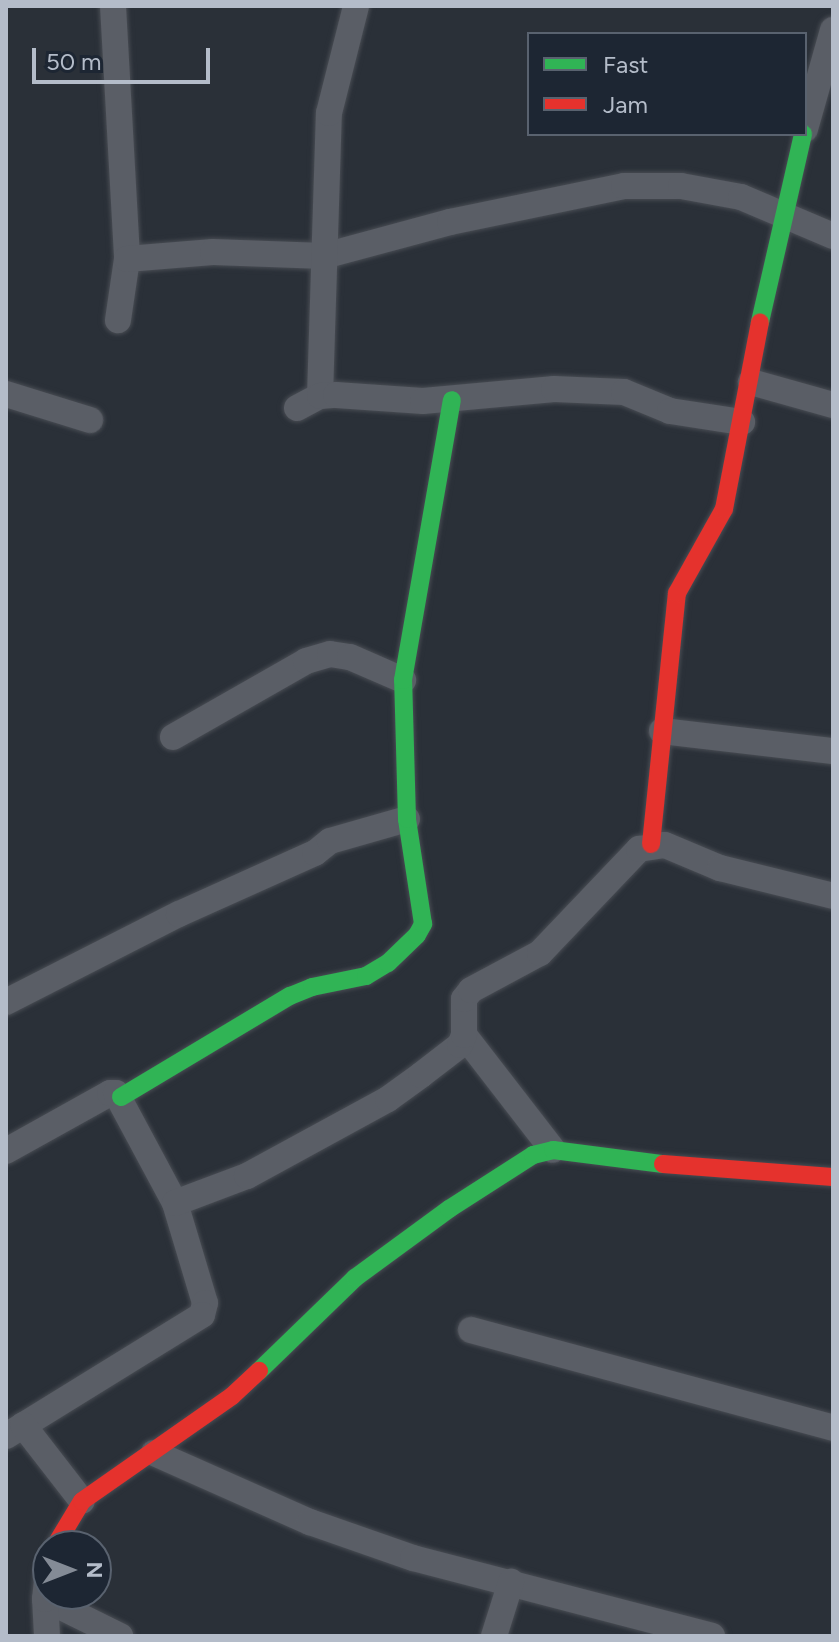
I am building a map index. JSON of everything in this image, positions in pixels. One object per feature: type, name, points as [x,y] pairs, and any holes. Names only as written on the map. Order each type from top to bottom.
[{"type":"street","points":[[113,6],[127,259],[118,320]]},
{"type":"street","points":[[356,6],[329,113],[324,256],[308,402],[452,400],[554,389],[624,392],[670,411],[742,422]]},
{"type":"street","points":[[807,121],[833,30]]},
{"type":"street","points":[[651,844],[677,593],[718,525],[751,382],[782,216],[803,136]]},
{"type":"street","points":[[127,259],[213,252],[324,256],[450,222],[624,186],[681,186],[741,197],[833,236]]},
{"type":"street","points":[[751,382],[833,405]]},
{"type":"street","points":[[6,394],[90,420]]},
{"type":"street","points":[[121,1097],[290,996],[312,987],[366,976],[388,963],[417,935],[423,924],[407,819],[403,680],[452,400]]},
{"type":"street","points":[[173,737],[306,661],[330,654],[350,657],[403,680]]},
{"type":"street","points":[[662,731],[833,751]]},
{"type":"street","points":[[6,1002],[179,914],[315,853],[330,841],[407,819]]},
{"type":"street","points":[[175,1203],[247,1176],[388,1099],[460,1045],[464,1035],[464,999],[471,990],[540,953],[639,849],[651,844],[665,845],[720,868],[833,896]]},
{"type":"street","points":[[464,1035],[553,1150]]},
{"type":"street","points":[[6,1151],[110,1093],[121,1097],[175,1203],[205,1303],[202,1315],[15,1430],[82,1501]]},
{"type":"street","points":[[65,1530],[82,1501],[232,1396],[355,1278],[461,1200],[533,1155],[553,1150],[613,1160],[833,1177]]},
{"type":"street","points":[[471,1330],[833,1428]]},
{"type":"street","points":[[154,1453],[310,1522],[413,1558],[712,1636]]},
{"type":"street","points":[[494,1636],[511,1582]]},
{"type":"street","points":[[46,1610],[47,1636]]},
{"type":"street","points":[[67,1610],[120,1636]]},
{"type":"traffic: fast","points":[[760,322],[803,136]]},
{"type":"traffic: fast","points":[[121,1097],[290,996],[312,987],[366,976],[388,963],[417,935],[423,924],[407,819],[403,680],[452,400]]},
{"type":"traffic: fast","points":[[259,1371],[355,1278],[449,1209],[533,1155],[553,1150],[663,1164]]},
{"type":"traffic: jam","points":[[651,844],[677,593],[724,509],[760,322]]},
{"type":"traffic: jam","points":[[663,1164],[833,1177]]},
{"type":"traffic: jam","points":[[65,1530],[82,1501],[232,1396],[259,1371]]}]
